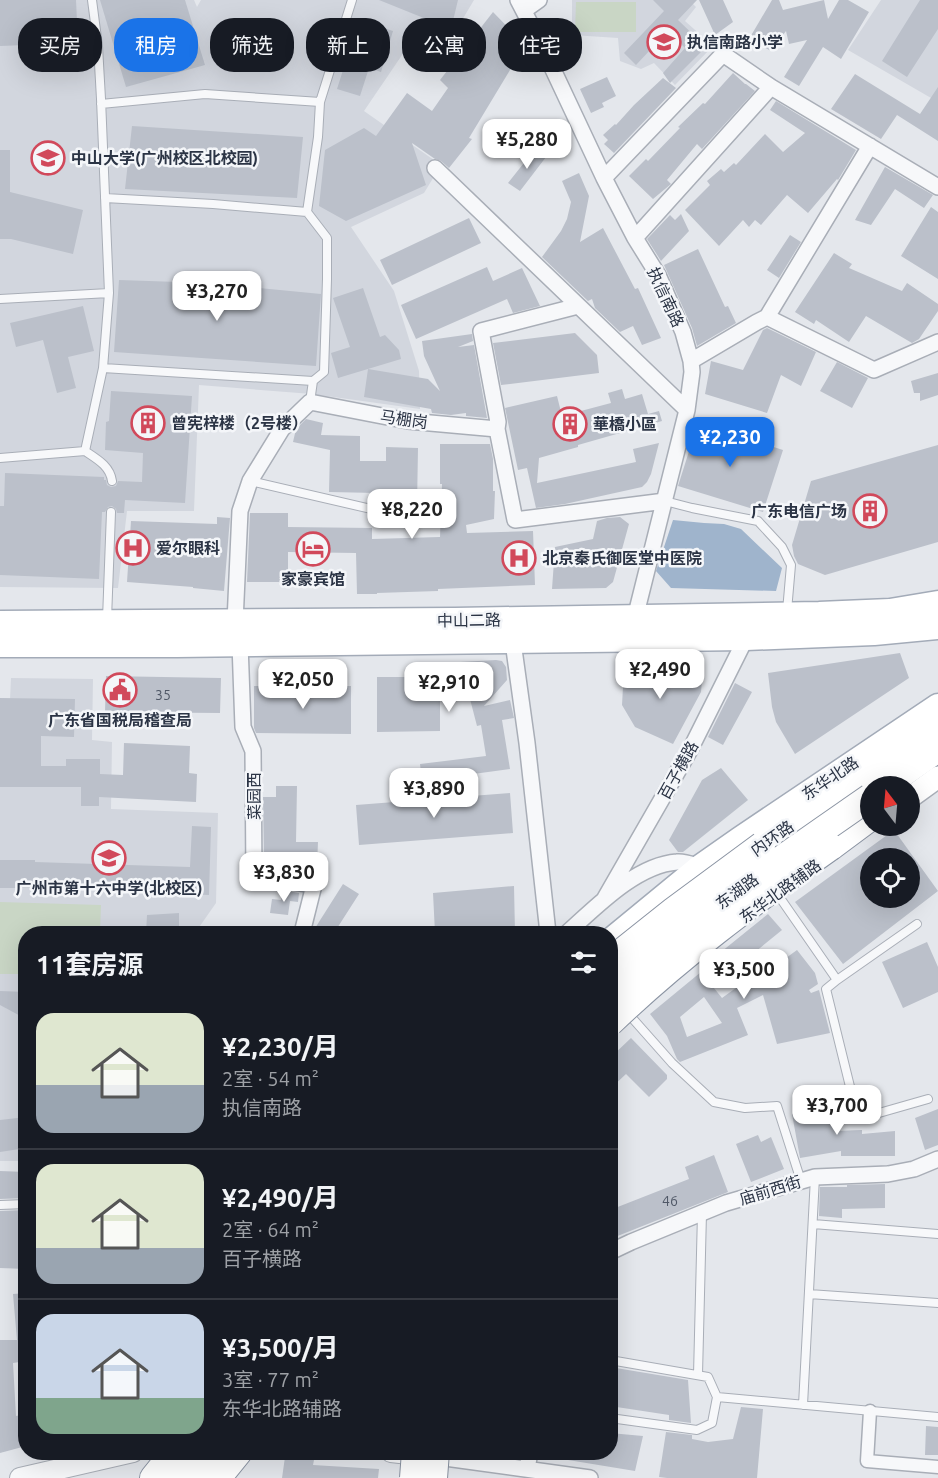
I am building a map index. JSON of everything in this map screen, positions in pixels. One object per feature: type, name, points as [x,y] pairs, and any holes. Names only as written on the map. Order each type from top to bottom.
[{"type":"highway","name":"内环路","points":[[618,946],[645,932],[713,880],[938,722]]},
{"type":"highway","points":[[899,776],[938,749]]},
{"type":"highway","points":[[920,782],[938,768]]},
{"type":"highway","name":"东湖路","points":[[618,987],[700,919],[860,804]]},
{"type":"highway","points":[[622,1021],[660,977],[697,946],[768,891],[860,825]]},
{"type":"highway","points":[[153,1478],[168,1460]]},
{"type":"highway","points":[[218,1478],[233,1460]]},
{"type":"highway","points":[[413,1478],[422,1460]]},
{"type":"main road","name":"中山二路","points":[[0,645],[238,633],[635,618],[852,613],[890,611],[938,603]]},
{"type":"main road","name":"中山二路","points":[[0,623],[106,622],[238,633],[513,642],[746,638],[874,633],[938,627]]},
{"type":"main road","name":"东华北路","points":[[618,942],[644,913],[700,867],[750,831],[938,706]]},
{"type":"main road","name":"东华北路","points":[[618,987],[722,894],[782,847],[938,735]]},
{"type":"main road","points":[[920,790],[938,777]]},
{"type":"main road","points":[[722,894],[766,899],[759,866],[750,841],[750,831]]},
{"type":"main road","name":"东华北路辅路","points":[[618,1024],[710,943],[766,899],[860,833]]},
{"type":"main road","points":[[660,948],[708,888],[708,879],[700,867]]},
{"type":"main road","points":[[618,968],[633,946],[644,913]]},
{"type":"main road","points":[[138,1478],[154,1460]]},
{"type":"main road","points":[[176,1478],[191,1460]]},
{"type":"main road","points":[[197,1478],[212,1460]]},
{"type":"main road","points":[[229,1478],[244,1460]]},
{"type":"main road","points":[[405,1478],[422,1460]]},
{"type":"street","points":[[521,5],[539,0]]},
{"type":"street","name":"执信南路","points":[[521,5],[604,178],[666,293],[683,332],[691,361],[692,372],[687,410],[635,618]]},
{"type":"street","points":[[604,178],[723,54],[771,87],[938,187]]},
{"type":"street","points":[[635,238],[771,87]]},
{"type":"street","points":[[691,361],[767,317],[870,146]]},
{"type":"street","points":[[435,168],[687,410]]},
{"type":"street","points":[[578,306],[482,332],[498,422],[497,429],[516,520],[665,501]]},
{"type":"street","points":[[767,317],[874,370],[938,342]]},
{"type":"street","points":[[238,633],[240,511],[250,481],[282,429],[310,402]]},
{"type":"street","name":"马棚岗","points":[[310,402],[408,421],[497,429]]},
{"type":"street","name":"菜园西","points":[[238,633],[243,727],[254,752],[254,876],[314,885],[304,926]]},
{"type":"street","name":"百子横路","points":[[605,898],[690,750],[746,638]]},
{"type":"street","points":[[513,642],[527,743],[547,926]]},
{"type":"street","points":[[575,926],[605,898],[637,876],[652,869],[679,862],[700,867]]},
{"type":"street","name":"庙前西街","points":[[618,1248],[726,1203],[808,1179],[888,1174],[914,1169],[938,1159]]},
{"type":"street","points":[[870,1411],[867,1461],[938,1467]]},
{"type":"street","points":[[20,1478],[68,1473],[108,1460]]},
{"type":"street","points":[[163,1478],[178,1460]]},
{"type":"street","points":[[206,1478],[221,1460]]},
{"type":"street","points":[[433,1460],[527,1469],[544,1475],[590,1478]]},
{"type":"street","points":[[527,1469],[529,1460]]},
{"type":"lane","points":[[85,451],[103,368],[109,294],[98,46],[92,0]]},
{"type":"lane","points":[[103,368],[312,381],[324,372],[327,238],[307,212],[321,102],[352,0]]},
{"type":"lane","points":[[101,104],[205,94],[321,102]]},
{"type":"lane","points":[[105,198],[307,212]]},
{"type":"lane","points":[[0,299],[109,294]]},
{"type":"lane","points":[[310,402],[312,381]]},
{"type":"lane","points":[[0,458],[85,451],[107,467],[111,472],[112,480]]},
{"type":"lane","points":[[250,481],[410,518]]},
{"type":"lane","points":[[665,501],[758,522],[782,547],[792,565],[787,615]]},
{"type":"lane","points":[[106,622],[111,512]]},
{"type":"lane","points":[[766,899],[837,980]]},
{"type":"lane","points":[[916,924],[826,988],[858,1119],[928,1099]]},
{"type":"lane","points":[[622,1021],[714,1102],[745,1108],[777,1106],[808,1179],[813,1224],[803,1405]]},
{"type":"lane","points":[[0,1205],[18,1204]]},
{"type":"lane","points":[[698,1375],[702,1213]]},
{"type":"lane","points":[[813,1224],[938,1234]]},
{"type":"lane","points":[[809,1294],[938,1303]]},
{"type":"lane","points":[[618,1361],[708,1377],[717,1397],[712,1424],[697,1430],[618,1419]]},
{"type":"lane","points":[[717,1397],[938,1417]]},
{"type":"shaded area","points":[[0,0],[194,0],[197,7],[201,0],[474,0],[463,18],[402,18],[402,55],[364,111],[441,165],[424,193],[351,227],[394,291],[419,371],[420,409],[312,394],[199,385],[194,511],[127,511],[118,588],[0,587]]},
{"type":"shaded area","name":"执信南路小学","points":[[572,0],[689,0],[696,7],[685,21],[713,46],[675,85],[654,63],[641,69],[620,61],[618,38],[582,36],[582,18],[572,18]]},
{"type":"shaded area","points":[[881,0],[938,0],[938,102],[848,50]]},
{"type":"shaded area","name":"广州市第十六中学(北校区)","points":[[11,678],[93,679],[92,740],[112,742],[111,809],[218,813],[216,903],[200,926],[18,926],[18,1161],[0,1161],[0,745],[8,745]]},
{"type":"green space","points":[[576,2],[636,2],[636,32],[582,32],[582,18],[575,18]]},
{"type":"green space","points":[[0,902],[101,905],[100,926],[18,926],[18,974],[0,974]]},
{"type":"water","points":[[673,520],[724,524],[741,529],[782,568],[776,591],[671,588],[656,571]]},
{"type":"building","points":[[0,0],[76,0],[77,18],[18,18],[18,45],[0,46]]},
{"type":"building","points":[[100,0],[185,0],[191,18],[114,18],[114,47]]},
{"type":"building","points":[[379,0],[458,0],[454,18],[424,18]]},
{"type":"building","points":[[653,0],[697,0],[678,20],[706,47],[670,83],[663,73],[685,48],[668,31],[636,65],[624,53],[664,11]]},
{"type":"building","points":[[699,0],[723,0],[733,22],[715,35]]},
{"type":"building","points":[[772,0],[779,0],[783,10],[824,0],[828,19],[839,0],[848,0],[869,12],[841,59],[823,47],[799,86],[784,77],[807,40],[789,44],[786,31],[771,51],[749,39]]},
{"type":"building","points":[[920,0],[938,0],[938,29],[907,77],[882,61]]},
{"type":"building","points":[[493,12],[499,18],[498,72],[509,72],[469,138],[472,139],[449,168],[412,143],[426,185],[346,221],[319,206],[325,150],[364,128],[376,136],[407,93],[432,111],[448,88],[440,80],[446,72],[486,72],[486,21]]},
{"type":"building","points":[[198,42],[205,65],[198,67]]},
{"type":"building","points":[[122,72],[180,72],[126,87]]},
{"type":"building","points":[[342,72],[368,72],[360,96],[337,89]]},
{"type":"building","points":[[733,73],[755,91],[702,149],[697,144],[667,180],[671,184],[653,199],[629,176],[646,159],[648,161],[680,128],[678,127],[703,103],[705,104]]},
{"type":"building","points":[[855,74],[920,114],[938,87],[938,141],[897,115],[881,139],[831,109]]},
{"type":"building","points":[[607,77],[616,96],[602,103],[604,107],[591,113],[580,89]]},
{"type":"building","points":[[663,78],[676,88],[614,153],[604,144],[608,140],[603,135]]},
{"type":"building","points":[[776,101],[856,150],[838,180],[808,213],[787,195],[761,225],[755,220],[749,227],[743,220],[719,246],[685,210],[710,185],[707,181],[721,169],[724,172],[734,163],[736,165],[765,134],[783,152],[805,133],[770,110]]},
{"type":"building","points":[[132,126],[303,137],[297,198],[125,189]]},
{"type":"building","points":[[535,149],[546,157],[520,191],[508,183]]},
{"type":"building","points":[[0,150],[10,150],[10,192],[83,210],[73,254],[11,239],[0,239]]},
{"type":"building","points":[[885,167],[933,195],[924,208],[895,189],[871,225],[855,220]]},
{"type":"building","points":[[579,173],[589,196],[580,242],[603,228],[635,289],[638,288],[661,338],[642,345],[633,326],[620,332],[595,308],[592,299],[588,301],[542,257],[567,219],[571,202],[562,181]]},
{"type":"building","points":[[931,207],[938,212],[938,279],[901,256]]},
{"type":"building","points":[[681,214],[689,231],[661,261],[647,239],[670,215],[675,220]]},
{"type":"building","points":[[469,218],[481,243],[392,285],[380,260]]},
{"type":"building","points":[[790,235],[801,242],[779,278],[767,270]]},
{"type":"building","points":[[698,249],[725,307],[728,306],[736,323],[697,346],[692,328],[664,265]]},
{"type":"building","points":[[834,253],[852,264],[849,268],[902,291],[907,283],[938,304],[938,311],[919,339],[912,343],[866,316],[849,342],[816,320],[814,324],[795,312]]},
{"type":"building","points":[[487,267],[493,281],[522,268],[540,306],[513,313],[507,299],[416,339],[401,305]]},
{"type":"building","points":[[119,280],[208,283],[321,294],[316,366],[114,352]]},
{"type":"building","points":[[363,288],[380,337],[385,335],[399,350],[401,359],[338,378],[331,353],[350,347],[333,298]]},
{"type":"building","points":[[83,306],[94,351],[68,357],[76,388],[57,393],[43,340],[16,347],[10,323]]},
{"type":"building","points":[[767,328],[816,352],[801,386],[781,375],[767,413],[705,394],[711,361],[743,370],[763,330]]},
{"type":"building","points":[[575,333],[597,355],[599,373],[501,385],[493,343]]},
{"type":"building","points":[[472,334],[473,341],[458,347],[474,345],[487,418],[466,416],[466,413],[451,415],[432,413],[431,409],[364,397],[368,369],[428,379],[440,391],[424,356],[422,341]]},
{"type":"building","points":[[837,362],[868,378],[852,408],[820,391]]},
{"type":"building","points":[[938,373],[938,395],[920,401],[920,393],[914,393],[911,381]]},
{"type":"building","points":[[622,389],[625,399],[642,394],[648,414],[659,411],[662,421],[539,458],[537,483],[636,462],[633,449],[659,443],[647,482],[642,487],[536,508],[527,468],[518,470],[505,408],[557,396],[562,416],[611,403],[608,393]]},
{"type":"building","points":[[111,391],[192,396],[185,503],[125,500],[124,513],[117,513],[112,506],[102,512],[99,579],[0,575],[0,506],[4,506],[5,473],[104,477],[107,485],[111,487],[116,486],[118,481],[142,482],[143,453],[105,450],[106,422],[109,421]]},
{"type":"building","points":[[306,419],[323,423],[321,435],[360,436],[360,461],[386,461],[386,447],[418,448],[417,506],[377,504],[377,493],[329,492],[330,450],[293,442],[296,429]]},
{"type":"building","points":[[698,423],[783,450],[763,512],[678,486]]},
{"type":"building","points":[[440,444],[490,444],[493,459],[493,491],[495,491],[494,519],[466,525],[467,533],[533,531],[535,585],[357,594],[356,553],[288,552],[288,582],[247,582],[250,513],[288,513],[288,527],[372,528],[372,539],[440,537],[442,484],[440,484]]},
{"type":"building","name":"广东电信广场","points":[[938,445],[938,542],[825,575],[798,564],[792,545],[811,481]]},
{"type":"building","points":[[217,517],[230,518],[224,591],[127,582],[131,521],[217,524]]},
{"type":"building","points":[[620,517],[629,524],[613,582],[606,588],[552,589],[555,547],[593,539],[597,521]]},
{"type":"building","points":[[900,653],[909,678],[795,754],[776,722],[768,673]]},
{"type":"building","points":[[502,661],[506,667],[507,680],[484,706],[510,700],[514,718],[502,720],[510,769],[422,781],[420,764],[486,756],[481,725],[477,726],[470,699],[440,698],[440,731],[377,732],[377,677],[459,677],[460,662]]},
{"type":"building","points":[[624,669],[679,669],[694,672],[702,680],[701,692],[673,744],[635,727],[622,705]]},
{"type":"building","points":[[106,676],[221,678],[220,713],[105,712]]},
{"type":"building","points":[[735,683],[752,692],[723,745],[708,737]]},
{"type":"building","points":[[254,686],[351,686],[351,734],[256,733]]},
{"type":"building","points":[[0,698],[75,699],[74,737],[41,736],[41,766],[66,766],[66,759],[100,759],[100,774],[123,775],[124,743],[190,746],[189,773],[197,774],[196,802],[99,797],[99,806],[81,806],[81,787],[0,787]]},
{"type":"building","points":[[721,768],[748,800],[683,852],[678,852],[669,840],[702,780]]},
{"type":"building","points":[[276,786],[297,786],[296,842],[318,842],[317,866],[298,866],[298,858],[264,858],[263,797],[276,797]]},
{"type":"building","points":[[510,793],[513,833],[359,845],[356,805]]},
{"type":"building","points":[[192,826],[211,827],[209,895],[0,888],[0,860],[190,867]]},
{"type":"building","points":[[886,836],[898,836],[907,848],[869,848]]},
{"type":"building","points":[[860,855],[860,908],[916,908],[843,964],[795,902]]},
{"type":"building","points":[[920,866],[938,891],[920,905]]},
{"type":"building","points":[[343,884],[359,894],[338,926],[316,926]]},
{"type":"building","points":[[514,886],[515,926],[435,926],[433,893]]},
{"type":"building","points":[[282,890],[299,893],[298,902],[290,901],[288,915],[270,913],[272,899],[281,900]]},
{"type":"building","points":[[179,913],[179,926],[146,926],[147,915]]},
{"type":"building","points":[[768,914],[782,930],[739,965],[753,982],[797,950],[815,973],[818,984],[809,990],[811,993],[819,990],[830,1033],[777,1044],[763,995],[737,1008],[748,1035],[680,1062],[667,1036],[650,1014],[701,972],[722,998],[740,985],[716,956]],"holes":[[[704,997],[722,1023],[687,1037],[680,1017]]]},
{"type":"building","points":[[927,942],[938,967],[938,992],[903,1008],[882,962]]},
{"type":"building","points":[[0,991],[18,992],[18,1015],[0,1005]]},
{"type":"building","points":[[631,1038],[667,1075],[667,1079],[649,1097],[626,1074],[618,1082],[618,1050]]},
{"type":"building","points":[[831,1101],[836,1131],[862,1130],[862,1134],[895,1131],[895,1156],[841,1156],[841,1151],[800,1158],[792,1114],[807,1111],[806,1105]]},
{"type":"building","points":[[938,1109],[938,1145],[925,1150],[915,1118]]},
{"type":"building","points":[[18,1118],[18,1149],[0,1152],[0,1120]]},
{"type":"building","points":[[758,1135],[761,1142],[771,1137],[784,1169],[751,1182],[736,1144]]},
{"type":"building","points":[[714,1155],[728,1192],[618,1236],[618,1207],[689,1179],[685,1167]]},
{"type":"building","points":[[0,1171],[18,1172],[18,1198],[0,1199]]},
{"type":"building","points":[[885,1184],[885,1208],[842,1209],[842,1218],[819,1216],[820,1187]]},
{"type":"building","points":[[18,1210],[18,1269],[0,1268],[0,1211]]},
{"type":"building","points":[[13,1294],[18,1294],[18,1362],[13,1363],[16,1416],[18,1416],[18,1448],[0,1453],[0,1340],[17,1340]]},
{"type":"building","points":[[618,1368],[688,1380],[691,1423],[669,1420],[669,1415],[618,1407]]},
{"type":"building","points":[[741,1407],[763,1409],[757,1478],[659,1477],[666,1432],[692,1435],[692,1439],[708,1442],[733,1439]]},
{"type":"building","points":[[926,1426],[938,1427],[938,1455],[925,1455]]},
{"type":"building","points":[[618,1434],[643,1436],[635,1471],[568,1460],[618,1460]]},
{"type":"building","points":[[285,1460],[314,1460],[313,1465],[379,1469],[378,1478],[282,1478]]},
{"type":"place","name":"执信南路小学","points":[[664,42]]},
{"type":"place","name":"中山大学(广州校区北校园)","points":[[48,158]]},
{"type":"place","name":"曾宪梓楼（2号楼）","points":[[148,423]]},
{"type":"place","name":"華橋小區","points":[[570,424]]},
{"type":"place","name":"广东电信广场","points":[[870,511]]},
{"type":"place","name":"爱尔眼科","points":[[133,548]]},
{"type":"place","name":"家豪宾馆","points":[[313,549]]},
{"type":"place","name":"北京秦氏御医堂中医院","points":[[519,558]]},
{"type":"place","name":"广东省国税局稽查局","points":[[120,690]]},
{"type":"place","name":"广州市第十六中学(北校区)","points":[[109,858]]}]
